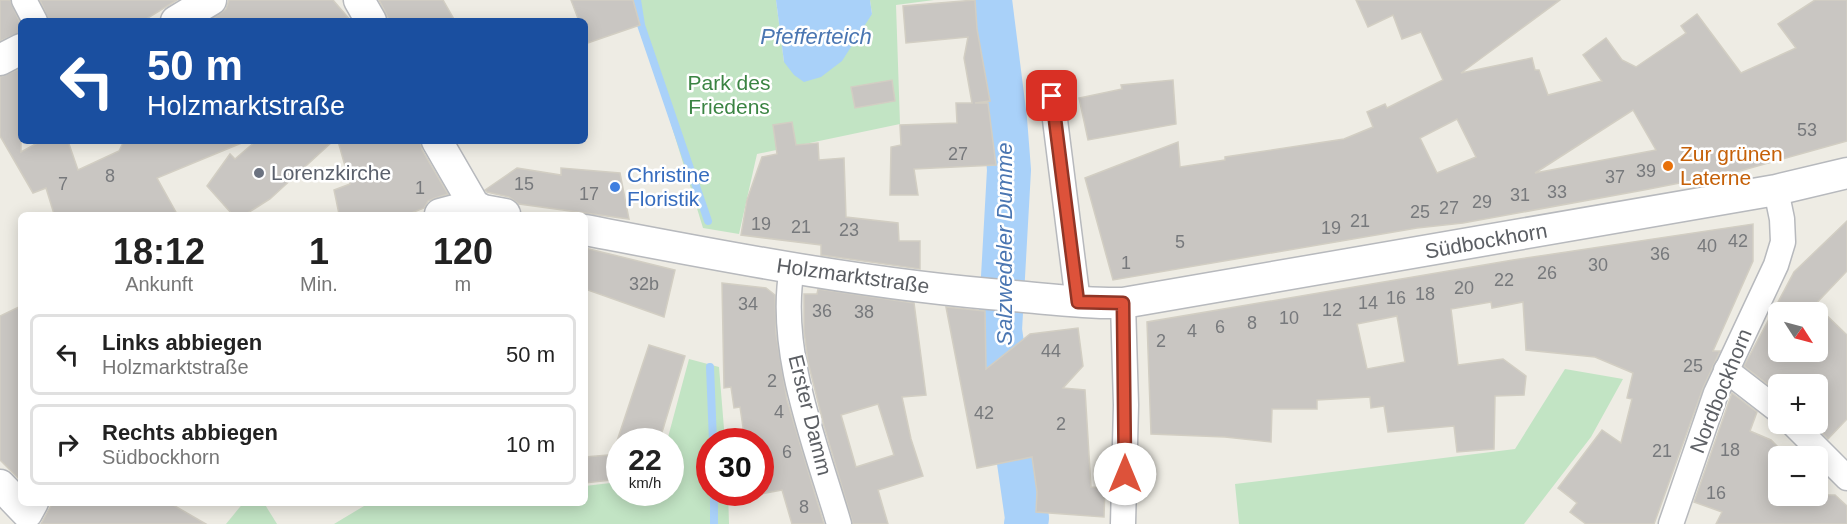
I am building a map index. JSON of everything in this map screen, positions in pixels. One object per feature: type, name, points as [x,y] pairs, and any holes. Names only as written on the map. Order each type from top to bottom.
[{"type":"street","points":[[24,0],[33,18]]},
{"type":"street","points":[[181,18],[211,0]]},
{"type":"street","points":[[359,0],[369,18]]},
{"type":"street","points":[[0,60],[18,51]]},
{"type":"street","points":[[1052,96],[1078,302]]},
{"type":"street","points":[[439,144],[474,205],[494,212]]},
{"type":"street","name":"Südbockhorn","points":[[1123,303],[1776,190],[1847,173]]},
{"type":"street","name":"Nordbockhorn","points":[[1671,524],[1726,370],[1776,265],[1783,242],[1782,219],[1776,190]]},
{"type":"street","points":[[448,212],[474,205]]},
{"type":"street","name":"Holzmarktstraße","points":[[588,231],[792,268],[988,294],[1078,302],[1123,303]]},
{"type":"street","name":"Erster Damm","points":[[792,268],[788,291],[790,329],[800,389],[839,524]]},
{"type":"street","points":[[1123,303],[1126,405],[1123,524]]},
{"type":"street","points":[[1726,370],[1768,402]]},
{"type":"street","points":[[1803,434],[1847,478]]},
{"type":"street","points":[[0,485],[18,501]]},
{"type":"green space","name":"Park des Friedens","points":[[633,0],[776,0],[784,62],[872,14],[870,0],[934,0],[896,5],[900,124],[757,154],[739,234],[703,228]]},
{"type":"green space","points":[[689,359],[719,367],[724,428],[696,428],[696,506],[728,506],[729,524],[334,524],[364,506],[588,506],[588,486],[606,484],[606,506],[684,506],[684,428],[670,428]]},
{"type":"green space","points":[[1565,369],[1623,379],[1591,437],[1524,524],[1239,524],[1235,484],[1515,449]]},
{"type":"green space","points":[[241,506],[266,506],[277,524],[226,524]]},
{"type":"water","name":"Pfefferteich","points":[[776,0],[870,0],[872,14],[842,61],[821,77],[804,82],[794,75],[784,62]]},
{"type":"building","points":[[0,0],[10,0],[18,18],[18,33],[0,41]]},
{"type":"building","points":[[40,0],[177,0],[148,18],[48,18]]},
{"type":"building","points":[[229,0],[333,0],[348,18],[214,18],[226,9]]},
{"type":"building","points":[[379,0],[443,0],[453,18],[388,18]]},
{"type":"building","points":[[571,0],[633,0],[640,25],[588,43],[588,18],[578,18]]},
{"type":"building","points":[[975,0],[977,29],[990,101],[975,103],[988,103],[996,165],[914,169],[918,195],[890,195],[891,147],[901,145],[900,125],[957,123],[956,103],[972,103],[964,58],[968,37],[906,43],[903,6]]},
{"type":"building","points":[[1356,0],[1560,0],[1461,73],[1532,58],[1535,70],[1539,70],[1548,95],[1602,81],[1583,55],[1606,38],[1622,60],[1636,67],[1686,33],[1681,26],[1697,14],[1741,73],[1796,48],[1778,24],[1815,0],[1847,0],[1847,141],[1736,172],[1644,190],[1463,223],[1417,228],[1113,280],[1085,178],[1178,142],[1180,167],[1225,160],[1225,157],[1344,139],[1373,127],[1367,112],[1385,104],[1387,108],[1443,80],[1421,32],[1402,39],[1393,15],[1368,27]],"holes":[[[1633,110],[1656,150],[1535,173]],[[1457,119],[1476,157],[1437,173],[1420,138]]]},
{"type":"building","points":[[18,69],[18,144],[21,144],[21,152],[36,144],[69,144],[78,170],[119,151],[122,144],[239,144],[157,178],[176,212],[53,212],[46,188],[33,193],[0,136],[0,77]]},
{"type":"building","points":[[892,80],[895,101],[855,108],[851,87]]},
{"type":"building","points":[[1173,80],[1176,124],[1088,140],[1079,98],[1122,89],[1121,85]]},
{"type":"building","points":[[792,122],[796,145],[818,143],[819,160],[844,158],[846,217],[898,223],[899,241],[920,241],[920,269],[821,255],[821,245],[741,235],[747,200],[762,157],[777,154],[773,125]]},
{"type":"building","name":"Lorenzkirche","points":[[252,144],[330,144],[270,199],[249,212],[230,212],[207,186],[230,154],[235,159]]},
{"type":"building","points":[[339,144],[421,144],[448,194],[428,201],[424,208],[414,212],[339,212],[334,190],[350,184]]},
{"type":"building","points":[[517,168],[561,175],[561,168],[620,173],[629,219],[519,204],[509,197],[485,190]]},
{"type":"building","points":[[1847,221],[1847,271],[1818,302],[1778,302],[1794,272]]},
{"type":"building","points":[[1753,224],[1753,261],[1713,351],[1720,351],[1703,388],[1654,524],[1586,524],[1570,512],[1577,503],[1558,488],[1602,430],[1621,443],[1632,399],[1627,398],[1633,373],[1595,357],[1526,350],[1523,302],[1492,308],[1491,302],[1451,309],[1458,365],[1503,359],[1526,376],[1524,395],[1495,396],[1494,449],[1457,452],[1454,426],[1388,432],[1384,406],[1371,408],[1370,397],[1317,400],[1317,409],[1272,409],[1271,442],[1225,437],[1151,434],[1147,322],[1513,260]],"holes":[[[1397,316],[1405,362],[1367,369],[1357,324]]]},
{"type":"building","points":[[588,249],[675,270],[664,317],[588,290]]},
{"type":"building","points":[[722,283],[766,288],[775,295],[776,334],[787,400],[824,524],[792,524],[782,490],[774,491],[774,428],[743,428],[740,407],[734,408],[731,387],[724,388]]},
{"type":"building","points":[[818,289],[914,303],[926,395],[902,397],[911,439],[923,476],[878,490],[888,524],[853,524],[808,362],[804,331],[804,294],[817,294]],"holes":[[[878,404],[894,455],[856,467],[841,415]]]},
{"type":"building","points":[[18,307],[18,478],[0,460],[0,316]]},
{"type":"building","points":[[946,307],[985,311],[986,369],[1030,334],[1078,328],[1083,366],[1063,388],[1085,390],[1091,487],[1105,488],[1104,517],[1036,512],[1037,492],[1032,457],[977,468]]},
{"type":"building","points":[[1828,317],[1847,335],[1847,419],[1828,439],[1823,434],[1828,434],[1828,374],[1768,374],[1768,385],[1744,366],[1768,321],[1768,362],[1828,362]]},
{"type":"building","points":[[649,345],[685,356],[663,428],[621,428]]},
{"type":"building","points":[[1732,393],[1757,412],[1750,431],[1771,440],[1777,446],[1768,446],[1768,506],[1828,506],[1828,495],[1835,495],[1847,506],[1847,524],[1716,524],[1722,512],[1694,502]]},
{"type":"building","points":[[606,455],[606,481],[588,483],[588,457]]},
{"type":"building","points":[[51,506],[175,506],[206,524],[41,524]]},
{"type":"waterway","points":[[637,0],[641,25],[708,221]]},
{"type":"waterway","name":"Salzwedeler Dumme","points":[[990,0],[1009,170],[1000,330],[1026,524]]},
{"type":"waterway","points":[[710,367],[712,428]]},
{"type":"waterway","points":[[714,506],[714,524]]},
{"type":"place","name":"Zur grünen Laterne","points":[[1668,166]]},
{"type":"place","name":"Lorenzkirche","points":[[259,173]]},
{"type":"place","name":"Christine Floristik","points":[[615,187]]},
{"type":"route","points":[[1052,96],[1078,302],[1123,303],[1126,405],[1125,474]]}]
